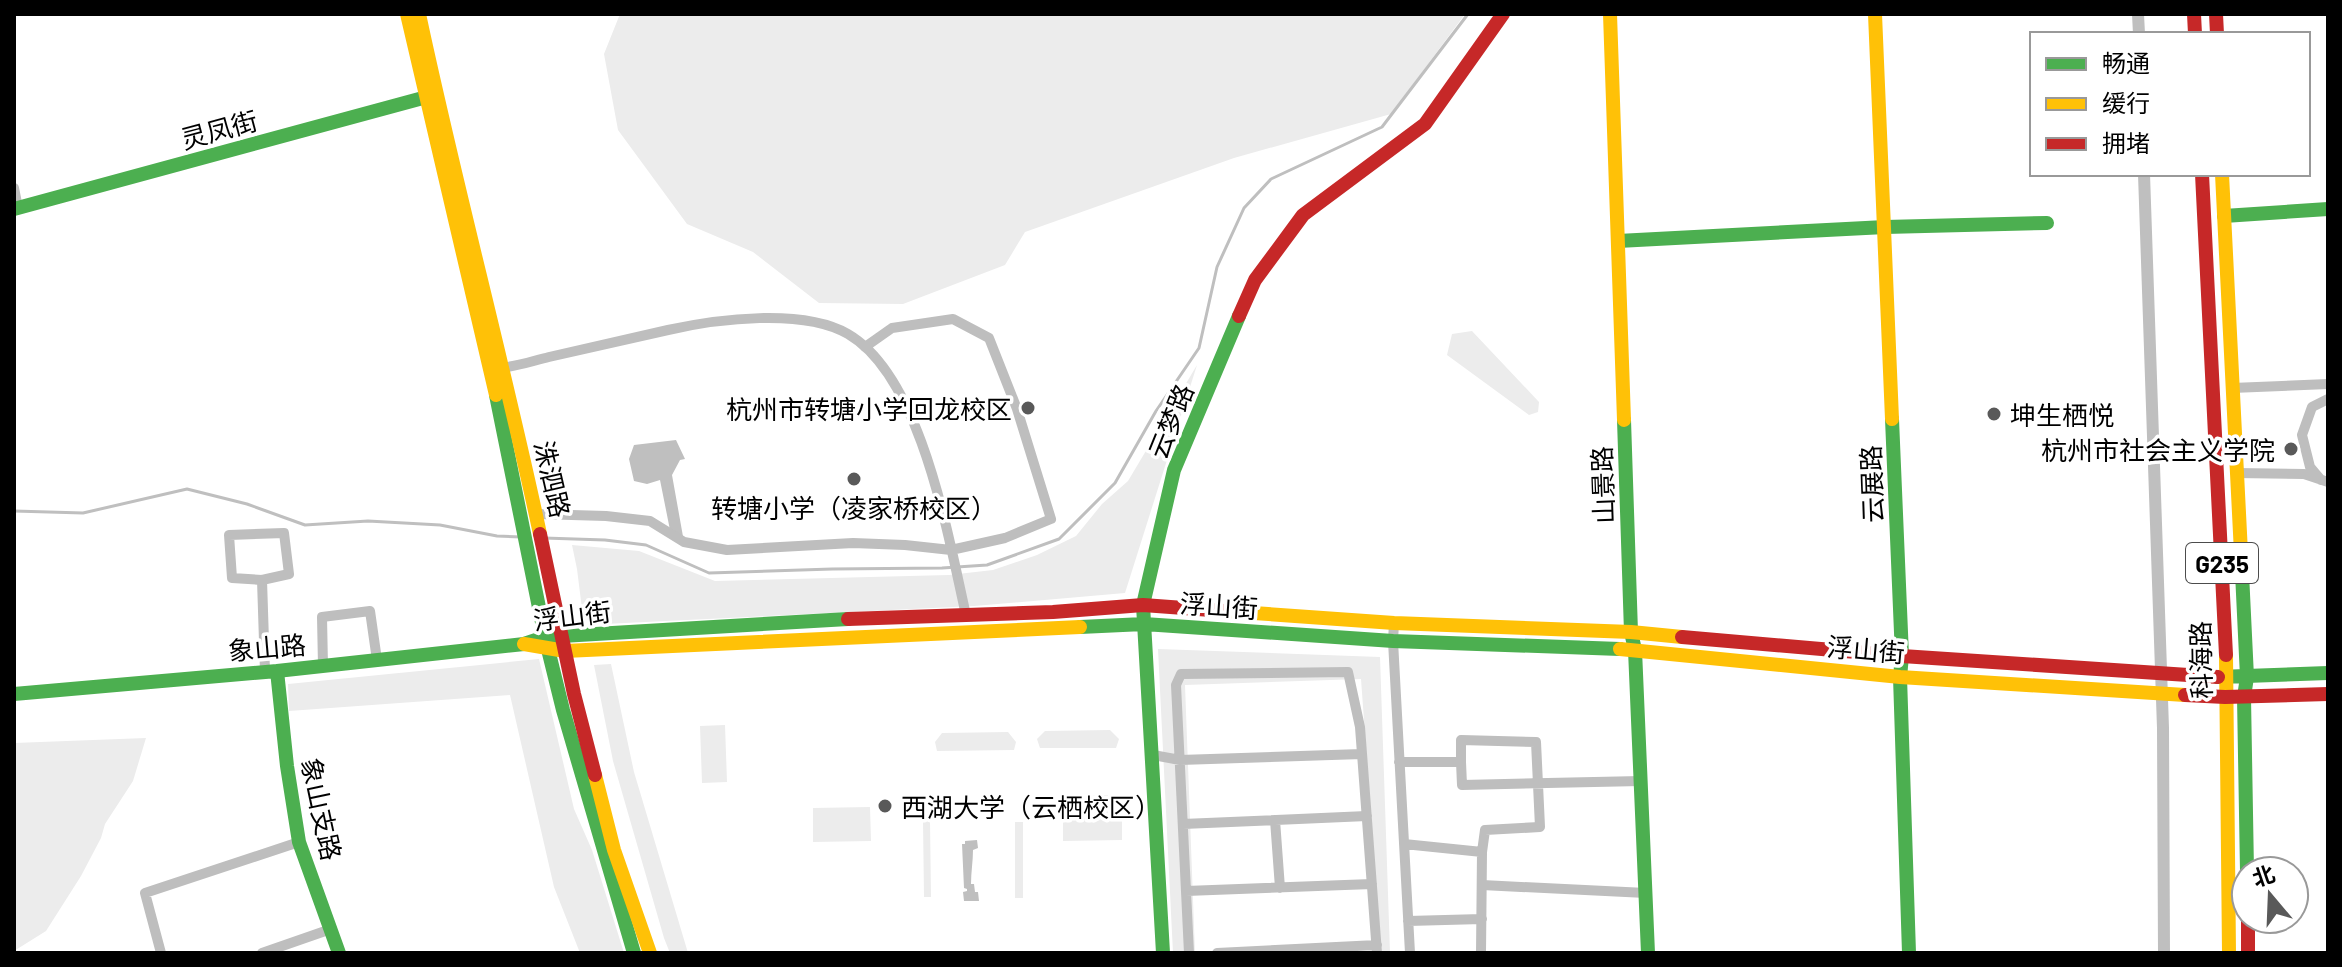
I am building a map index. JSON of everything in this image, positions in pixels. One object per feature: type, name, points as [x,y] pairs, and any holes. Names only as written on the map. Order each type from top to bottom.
[{"type":"main road","name":"洙泗路","points":[[407,14],[431,96],[496,368],[537,514],[564,644],[614,850],[650,953]]},
{"type":"main road","name":"洙泗路","points":[[419,14],[431,96]]},
{"type":"main road","name":"云梦路","points":[[1163,953],[1143,605],[1174,470],[1255,280],[1303,215],[1425,124],[1503,14]]},
{"type":"main road","name":"山景路","points":[[1610,14],[1631,632],[1635,650],[1648,953]]},
{"type":"main road","name":"云展路","points":[[1875,14],[1902,656],[1900,677],[1909,953]]},
{"type":"main road","name":"灵凤街","points":[[16,208],[431,96]]},
{"type":"main road","name":"科海路","points":[[2202,176],[2227,677],[2229,953]]},
{"type":"main road","name":"科海路","points":[[2222,176],[2247,677],[2244,697],[2247,855]]},
{"type":"main road","points":[[2224,216],[2328,209]]},
{"type":"main road","points":[[1618,241],[1885,227],[2047,223]]},
{"type":"main road","name":"洙泗路","points":[[496,368],[547,643],[587,798],[634,953]]},
{"type":"main road","name":"浮山街","points":[[564,644],[871,618],[1143,605],[1394,623],[1631,632],[1902,656],[2186,676],[2328,673]]},
{"type":"main road","name":"浮山街","points":[[524,644],[1144,624],[1393,641],[1635,650],[1900,677],[2186,695],[2244,697],[2328,694]]},
{"type":"main road","name":"象山路","points":[[14,694],[271,672],[524,644]]},
{"type":"main road","name":"象山支路","points":[[271,672],[299,842],[339,953]]},
{"type":"street","points":[[14,188],[16,208]]},
{"type":"street","points":[[496,368],[708,321],[749,318],[816,323],[847,334],[874,354],[898,390],[923,446],[966,615]]},
{"type":"street","points":[[537,514],[650,521],[684,542],[727,550],[853,543],[905,545],[953,555],[1051,519],[1017,409],[989,338],[953,319],[892,328],[865,347]]},
{"type":"street","points":[[2232,388],[2328,384]]},
{"type":"street","points":[[2324,481],[2310,467],[2302,435],[2312,407],[2328,399]]},
{"type":"street","points":[[2236,473],[2304,474],[2324,481]]},
{"type":"street","points":[[284,533],[289,574],[262,580],[232,578],[229,535],[284,533]]},
{"type":"street","points":[[262,580],[271,672]]},
{"type":"street","points":[[323,666],[322,617],[370,611],[377,660]]},
{"type":"street","points":[[1394,623],[1410,953]]},
{"type":"street","points":[[1189,953],[1176,685],[1181,674],[1348,672],[1360,727],[1377,949],[1217,953]]},
{"type":"street","points":[[1481,953],[1485,830],[1540,827],[1539,783],[1536,742],[1461,740],[1462,785],[1539,783],[1641,781]]},
{"type":"street","points":[[1153,755],[1180,760],[1362,754]]},
{"type":"street","points":[[1399,762],[1461,762]]},
{"type":"street","points":[[1183,824],[1367,816]]},
{"type":"street","points":[[1275,820],[1280,888]]},
{"type":"street","points":[[161,953],[145,893],[299,842]]},
{"type":"street","points":[[1404,844],[1482,852]]},
{"type":"street","points":[[1186,891],[1372,884]]},
{"type":"street","points":[[1482,885],[1646,893]]},
{"type":"street","points":[[1408,921],[1482,919]]},
{"type":"street","points":[[262,953],[331,929]]},
{"type":"street","points":[[301,940],[306,953]]},
{"type":"shaded area","points":[[620,14],[1465,14],[1391,114],[1234,158],[1025,232],[1005,265],[903,304],[819,303],[753,252],[687,224],[618,130],[604,54]]},
{"type":"shaded area","points":[[1472,331],[1539,402],[1538,412],[1529,415],[1447,355],[1452,334]]},
{"type":"shaded area","points":[[1197,365],[1125,593],[974,606],[584,625],[572,545],[639,551],[715,581],[949,575],[993,570],[1037,555],[1076,536],[1102,504],[1128,481]]},
{"type":"shaded area","points":[[676,440],[685,459],[680,460],[672,475],[684,542],[671,535],[660,480],[647,484],[634,481],[629,459],[634,445]]},
{"type":"shaded area","points":[[1158,649],[1380,657],[1390,953],[1381,953],[1361,679],[1185,685],[1195,953],[1173,953]]},
{"type":"shaded area","points":[[539,659],[574,809],[592,850],[624,953],[580,953],[554,887],[510,695],[289,711],[288,684]]},
{"type":"shaded area","points":[[611,664],[634,772],[688,953],[670,953],[664,938],[613,761],[594,665]]},
{"type":"shaded area","points":[[725,725],[727,782],[702,783],[700,726]]},
{"type":"shaded area","points":[[1110,730],[1119,739],[1116,748],[1040,748],[1037,739],[1045,731]]},
{"type":"shaded area","points":[[1008,732],[1016,742],[1014,750],[937,751],[935,742],[942,733]]},
{"type":"shaded area","points":[[146,738],[133,781],[105,824],[81,876],[46,931],[14,951],[14,743]]},
{"type":"shaded area","points":[[1122,795],[1122,840],[1063,841],[1063,796]]},
{"type":"shaded area","points":[[870,807],[871,841],[813,842],[813,808]]},
{"type":"shaded area","points":[[923,821],[930,821],[931,897],[924,897]]},
{"type":"shaded area","points":[[1015,822],[1023,822],[1023,898],[1015,898]]},
{"type":"shaded area","points":[[977,840],[978,848],[973,850],[971,884],[978,892],[979,901],[964,901],[963,892],[967,889],[964,888],[962,844]]},
{"type":"waterway","points":[[544,538],[646,545],[709,573],[987,565],[1059,539],[1115,483],[1156,411],[1199,348],[1217,267],[1244,208],[1271,179],[1382,127],[1468,14]]},
{"type":"waterway","points":[[2138,14],[2139,32]]},
{"type":"waterway","points":[[2144,176],[2163,728],[2164,953]]},
{"type":"waterway","points":[[14,511],[83,513],[187,489],[247,504],[305,525],[368,521],[440,525],[497,536],[521,537]]},
{"type":"traffic: fast","points":[[14,209],[434,95]]},
{"type":"traffic: fast","points":[[2224,216],[2328,209]]},
{"type":"traffic: fast","points":[[1618,241],[1885,227],[2047,223]]},
{"type":"traffic: fast","points":[[1163,953],[1143,605],[1174,470],[1239,316]]},
{"type":"traffic: fast","points":[[496,395],[545,637],[563,710],[634,953]]},
{"type":"traffic: fast","points":[[1892,419],[1902,656],[1900,677],[1909,953]]},
{"type":"traffic: fast","points":[[1624,420],[1631,632],[1635,650],[1648,953]]},
{"type":"traffic: fast","points":[[2242,573],[2247,677],[2244,697],[2247,855]]},
{"type":"traffic: fast","points":[[14,694],[277,671],[524,644],[545,637],[848,619]]},
{"type":"traffic: fast","points":[[1080,627],[1144,624],[1393,641],[1620,649]]},
{"type":"traffic: fast","points":[[277,671],[299,842],[339,953]]},
{"type":"traffic: fast","points":[[2218,677],[2328,673]]},
{"type":"traffic: slow","points":[[407,14],[496,395]]},
{"type":"traffic: slow","points":[[419,14],[540,534]]},
{"type":"traffic: slow","points":[[1610,14],[1624,420]]},
{"type":"traffic: slow","points":[[1875,14],[1892,419]]},
{"type":"traffic: slow","points":[[2222,176],[2242,573]]},
{"type":"traffic: slow","points":[[1225,611],[1682,637]]},
{"type":"traffic: slow","points":[[524,644],[565,651],[1080,627]]},
{"type":"traffic: slow","points":[[1620,649],[1900,677],[2185,695]]},
{"type":"traffic: slow","points":[[2226,655],[2229,953]]},
{"type":"traffic: slow","points":[[595,775],[614,850],[650,953]]},
{"type":"traffic: jam","points":[[1239,316],[1255,280],[1303,215],[1425,124],[1503,14]]},
{"type":"traffic: jam","points":[[2194,14],[2195,32]]},
{"type":"traffic: jam","points":[[2216,14],[2217,32]]},
{"type":"traffic: jam","points":[[2202,176],[2226,655]]},
{"type":"traffic: jam","points":[[540,534],[574,694],[595,775]]},
{"type":"traffic: jam","points":[[848,619],[1053,612],[1143,605],[1225,611]]},
{"type":"traffic: jam","points":[[1682,637],[1902,656],[2218,677]]},
{"type":"traffic: jam","points":[[2185,695],[2328,694]]},
{"type":"traffic: jam","points":[[2248,935],[2248,953]]},
{"type":"place","name":"杭州市转塘小学回龙校区","points":[[1028,408]]},
{"type":"place","name":"坤生栖悦","points":[[1994,414]]},
{"type":"place","name":"杭州市社会主义学院","points":[[2291,449]]},
{"type":"place","name":"转塘小学（凌家桥校区）","points":[[854,479]]},
{"type":"place","name":"西湖大学（云栖校区）","points":[[885,806]]}]
